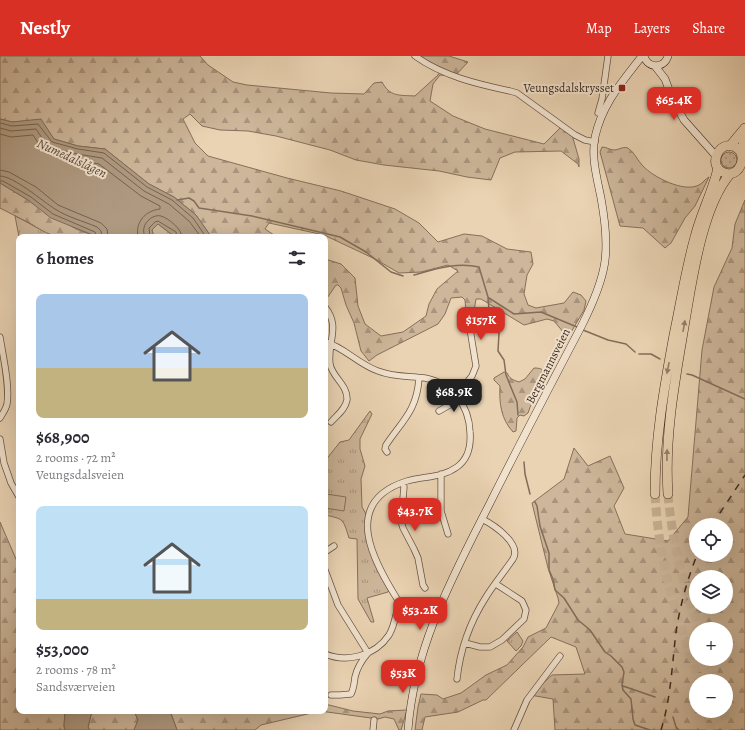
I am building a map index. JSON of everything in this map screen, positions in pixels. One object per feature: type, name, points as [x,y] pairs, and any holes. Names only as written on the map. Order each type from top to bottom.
[{"type":"highway","points":[[730,174],[723,172],[718,168],[716,156],[745,128]]},
{"type":"highway","points":[[741,152],[745,138]]},
{"type":"highway","points":[[668,494],[667,454],[670,414],[691,287],[699,249],[709,215],[720,188],[730,174],[738,171],[742,165],[743,158],[741,152],[736,148],[726,147]]},
{"type":"highway","points":[[655,494],[656,454],[659,423],[684,283],[695,237],[718,168]]},
{"type":"main road","name":"Bergmannsveien","points":[[408,730],[411,698],[420,661],[440,608],[458,567],[482,519],[590,309],[602,278],[606,259],[607,236],[594,162],[594,142],[608,104],[619,84],[643,56]]},
{"type":"main road","points":[[643,56],[665,79],[684,120],[702,138],[716,156]]},
{"type":"main road","points":[[631,70],[652,65],[660,66],[666,59]]},
{"type":"main road","points":[[665,79],[666,59]]},
{"type":"main road","points":[[702,138],[726,147]]},
{"type":"street","points":[[415,56],[425,63],[465,80],[510,90],[517,93],[575,135],[585,140],[594,142]]},
{"type":"street","points":[[598,114],[602,100],[608,56]]},
{"type":"street","points":[[328,310],[333,325],[330,365],[344,386],[347,397],[344,408],[331,422]]},
{"type":"street","points":[[439,411],[459,397],[472,376],[476,366],[470,330]]},
{"type":"street","points":[[0,337],[3,371],[8,393],[5,412],[0,418]]},
{"type":"street","points":[[328,343],[376,371],[395,376],[419,378],[437,382],[449,388],[459,397],[469,419],[470,430],[470,445],[467,454],[458,466],[449,472],[408,480],[387,490],[376,500],[369,513],[367,526],[370,544],[384,576],[399,602],[389,634],[380,645],[368,653],[349,658],[340,658],[328,655]]},
{"type":"street","points":[[387,452],[385,449],[386,446],[416,401],[419,378]]},
{"type":"street","points":[[0,439],[4,463],[11,483],[16,492]]},
{"type":"street","points":[[441,474],[441,511],[448,534]]},
{"type":"street","points":[[403,483],[404,487],[401,521],[416,554],[425,588]]},
{"type":"street","points":[[457,679],[458,667],[471,626],[480,608],[515,556],[516,550],[511,542],[499,530],[482,519]]},
{"type":"street","points":[[328,550],[334,546]]},
{"type":"street","points":[[328,578],[338,605],[368,653]]},
{"type":"street","points":[[465,643],[483,648],[493,646],[524,619],[526,610],[522,601],[496,584]]},
{"type":"street","points":[[399,602],[424,602],[440,608]]},
{"type":"street","points":[[331,695],[351,694],[360,664],[368,653]]},
{"type":"street","points":[[514,730],[527,700],[560,656]]},
{"type":"street","points":[[373,730],[374,720]]},
{"type":"green space","points":[[0,56],[200,56],[208,65],[233,82],[247,85],[331,93],[364,94],[374,83],[382,82],[392,93],[415,96],[438,75],[441,70],[420,56],[449,56],[468,62],[455,76],[440,75],[433,84],[430,101],[453,116],[485,129],[544,144],[563,125],[570,128],[579,159],[579,167],[578,164],[561,151],[515,152],[500,158],[491,180],[439,171],[384,165],[356,160],[330,150],[276,136],[248,131],[220,130],[202,126],[190,114],[183,119],[195,143],[208,156],[341,191],[395,209],[419,223],[438,242],[464,234],[482,236],[507,249],[531,252],[533,264],[527,275],[524,294],[528,305],[536,308],[564,303],[573,292],[581,295],[586,301],[584,310],[570,334],[564,333],[554,321],[547,319],[524,325],[481,299],[476,299],[474,311],[469,313],[466,312],[465,300],[462,297],[451,298],[445,314],[438,324],[377,355],[369,361],[361,351],[354,323],[346,305],[341,288],[336,285],[328,297],[328,260],[341,264],[355,278],[358,306],[365,324],[381,336],[403,332],[426,316],[429,304],[437,289],[458,271],[448,265],[421,272],[399,273],[375,259],[328,237],[328,234],[319,234],[269,223],[265,229],[272,234],[209,234],[196,215],[174,197],[149,184],[105,149],[78,146],[54,139],[40,120],[12,122],[0,119]]},
{"type":"green space","points":[[602,147],[611,150],[627,148],[633,152],[641,164],[654,175],[669,183],[685,187],[693,187],[699,185],[709,177],[695,206],[685,218],[671,243],[665,248],[643,228],[620,226],[600,152]]},
{"type":"green space","points":[[726,152],[732,152],[737,157],[735,166],[732,168],[726,168],[721,163],[721,157]]},
{"type":"green space","points":[[0,183],[76,229],[90,234],[47,234],[0,208]]},
{"type":"green space","points":[[745,200],[745,730],[555,730],[553,699],[530,695],[552,675],[585,674],[576,647],[551,637],[486,700],[458,712],[425,717],[422,730],[415,730],[421,694],[437,695],[443,699],[461,693],[486,675],[507,665],[523,647],[528,637],[546,628],[559,603],[548,568],[532,503],[564,479],[574,448],[588,466],[610,456],[624,488],[614,506],[625,534],[668,541],[688,517],[702,350],[714,287],[732,248],[735,224]]},
{"type":"green space","points":[[15,216],[49,234],[18,234]]},
{"type":"green space","points":[[158,224],[171,234],[153,234],[152,230]]},
{"type":"green space","points":[[534,368],[544,371],[547,374],[546,379],[528,413],[524,416],[520,415],[517,418],[516,431],[513,432],[503,416],[500,399],[500,386],[494,378],[504,372],[507,373],[512,379],[519,382],[525,379]]},
{"type":"green space","points":[[370,411],[372,414],[360,439],[360,449],[365,466],[361,479],[362,507],[366,514],[366,535],[368,545],[389,590],[388,592],[367,598],[374,622],[371,622],[358,599],[357,539],[349,538],[342,521],[328,516],[328,457],[340,442],[349,440]]},
{"type":"green space","points":[[328,494],[346,497],[344,511],[328,508]]},
{"type":"green space","points":[[0,522],[16,559],[16,714],[65,714],[65,730],[0,730]]},
{"type":"green space","points":[[517,632],[523,641],[521,646],[516,651],[507,641]]},
{"type":"green space","points":[[328,705],[353,711],[380,714],[388,711],[407,710],[401,730],[399,730],[394,719],[385,717],[378,719],[328,712]]},
{"type":"green space","points":[[91,714],[135,714],[138,720],[134,730],[90,730],[88,727]]},
{"type":"green space","points":[[171,714],[307,714],[261,725],[255,730],[177,730]]},
{"type":"water","name":"Numedalslågen","points":[[0,119],[12,122],[41,119],[54,139],[78,146],[105,149],[149,184],[174,197],[196,215],[209,234],[171,234],[158,224],[152,230],[153,234],[91,234],[51,218],[28,200],[0,183]]},
{"type":"water","points":[[65,714],[91,714],[88,727],[90,730],[65,730]]},
{"type":"water","points":[[135,714],[171,714],[177,730],[134,730],[138,720]]},
{"type":"waterway","points":[[177,200],[189,198],[194,201],[199,208],[252,216],[327,234]]},
{"type":"waterway","points":[[328,234],[340,237],[366,252],[391,272],[403,276]]},
{"type":"waterway","points":[[414,275],[462,265],[479,267],[488,297],[489,310],[493,318],[494,326],[499,333],[498,351],[504,360],[506,375],[517,402],[518,415]]},
{"type":"waterway","points":[[489,298],[514,314],[541,312],[577,327]]},
{"type":"waterway","points":[[583,330],[608,340],[626,344],[635,352]]},
{"type":"waterway","points":[[639,354],[651,354],[660,359]]},
{"type":"waterway","points":[[687,374],[745,399]]},
{"type":"waterway","points":[[524,462],[525,474],[530,494]]},
{"type":"waterway","points":[[535,502],[540,526],[549,553],[549,570],[553,579],[555,590],[564,598],[578,620],[590,630],[605,652],[622,667],[624,672],[622,685],[623,690],[631,699],[635,725],[650,730]]},
{"type":"waterway","points":[[623,686],[655,697]]},
{"type":"waterway","points":[[673,717],[676,727],[679,730]]},
{"type":"tunnel","points":[[655,494],[660,544],[668,582],[677,616],[697,674]]},
{"type":"tunnel","points":[[668,494],[675,546],[688,596],[697,622]]},
{"type":"tunnel","points":[[711,666],[714,674]]},
{"type":"tunnel","points":[[708,718],[711,730]]},
{"type":"tunnel","points":[[725,718],[727,730]]},
{"type":"railway","points":[[717,518],[745,475]]},
{"type":"railway","points":[[661,730],[669,694],[676,632],[687,583],[694,562]]},
{"type":"place","name":"Veungsdalskrysset","points":[[622,88]]}]
